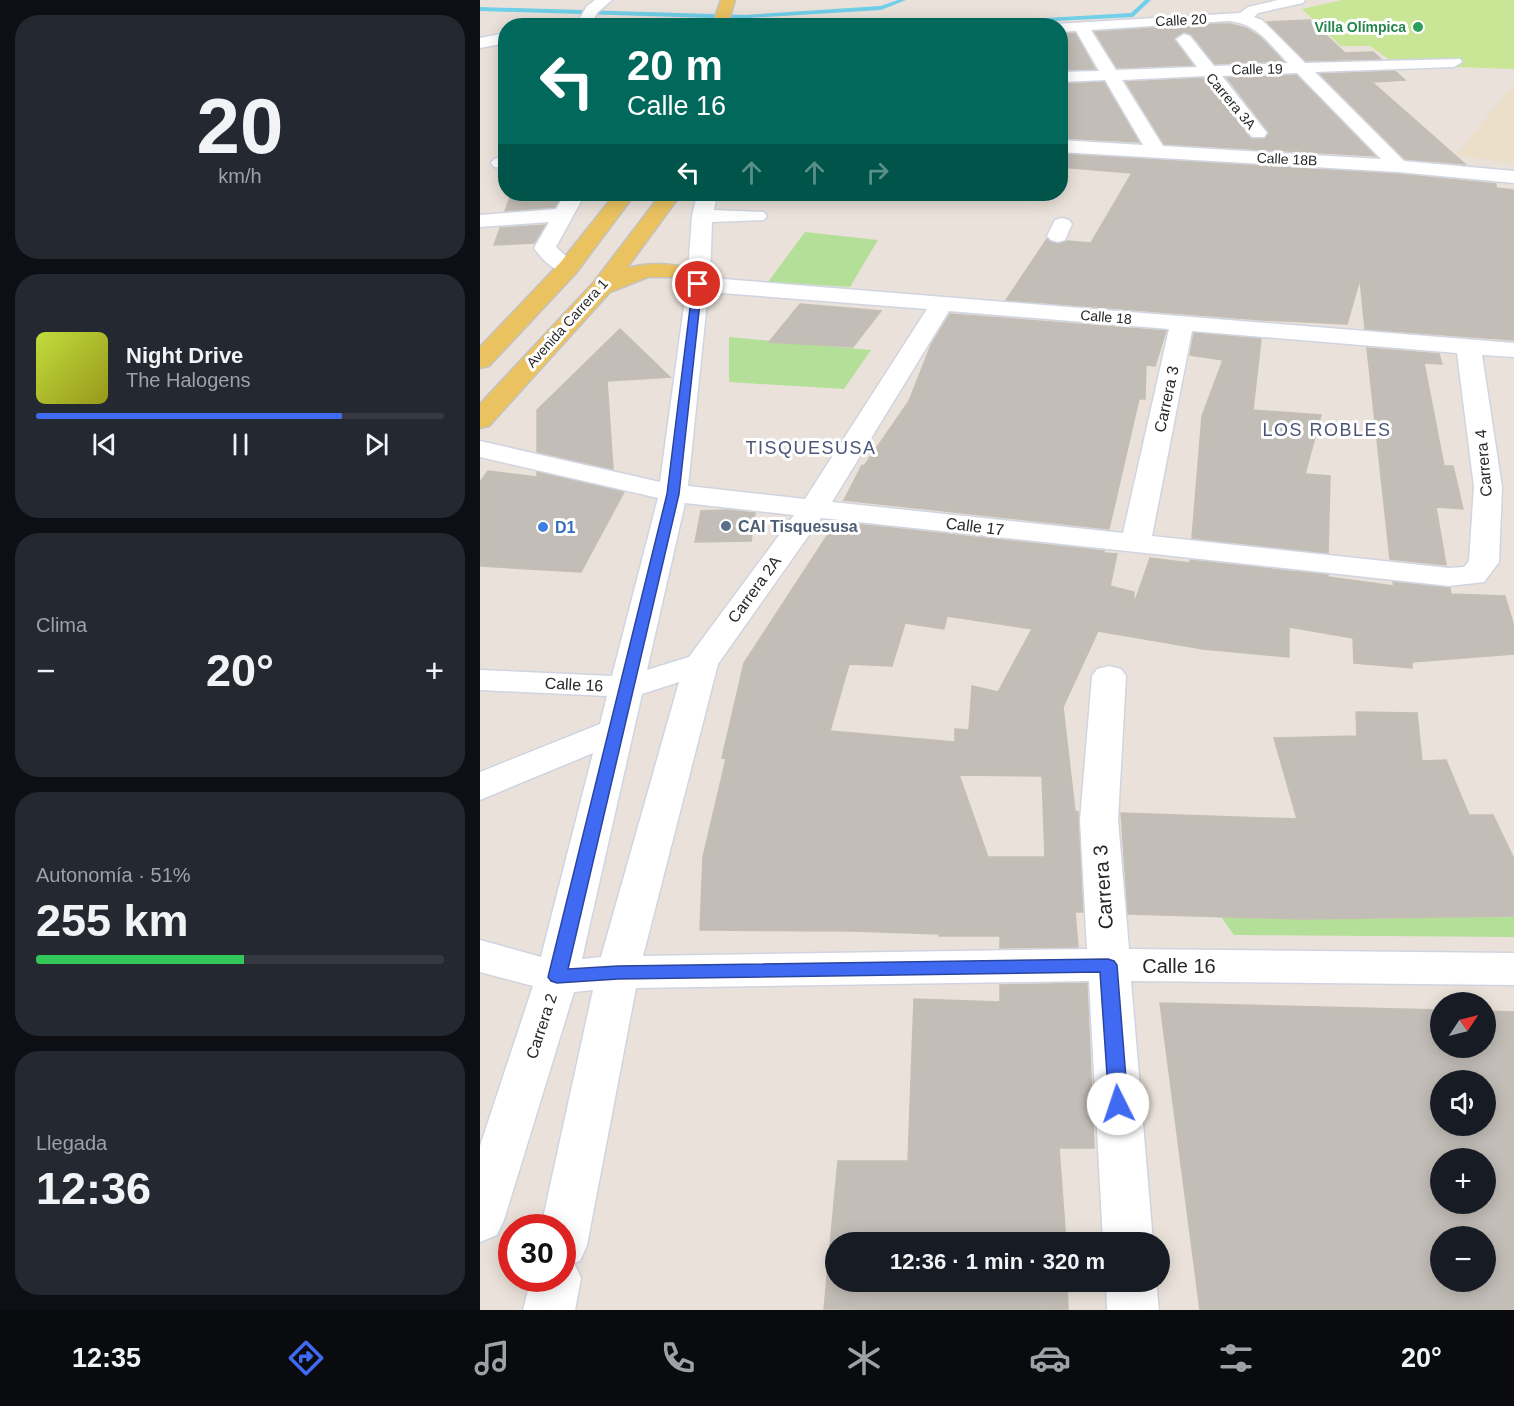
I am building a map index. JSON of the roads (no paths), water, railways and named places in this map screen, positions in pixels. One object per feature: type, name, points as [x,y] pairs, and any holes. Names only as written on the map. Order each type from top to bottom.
[{"type":"main road","points":[[480,361],[568,267],[620,201]]},
{"type":"main road","points":[[637,236],[652,201]]},
{"type":"main road","name":"Avenida Carrera 1","points":[[480,420],[602,287],[637,236],[665,201]]},
{"type":"main road","points":[[602,287],[629,273],[644,270],[671,270],[697,281]]},
{"type":"street","points":[[587,16],[605,0]]},
{"type":"street","name":"Calle 20","points":[[1068,27],[1244,18],[1253,10],[1298,0]]},
{"type":"street","points":[[1244,18],[1257,23],[1398,165]]},
{"type":"street","points":[[1081,26],[1156,151]]},
{"type":"street","name":"Carrera 3A","points":[[1184,39],[1206,70],[1258,133]]},
{"type":"street","points":[[480,43],[498,40]]},
{"type":"street","name":"Calle 19","points":[[1068,77],[1454,62]]},
{"type":"street","name":"Calle 18B","points":[[1068,146],[1398,165],[1514,177]]},
{"type":"street","points":[[1426,168],[1443,163],[1514,158]]},
{"type":"street","points":[[568,267],[545,249],[571,201]]},
{"type":"street","points":[[704,205],[757,216]]},
{"type":"street","name":"Carrera 2","points":[[480,1220],[557,977],[673,494],[704,205]]},
{"type":"street","points":[[480,221],[563,215]]},
{"type":"street","name":"Calle 18","points":[[697,281],[1182,324],[1514,350]]},
{"type":"street","name":"Carrera 2A","points":[[700,664],[814,507],[943,303]]},
{"type":"street","name":"Carrera 3","points":[[1135,544],[1182,324]]},
{"type":"street","name":"Carrera 4","points":[[1469,348],[1488,487],[1484,562],[1473,575]]},
{"type":"street","name":"Calle 17","points":[[480,449],[673,494],[814,507],[1449,577],[1473,575]]},
{"type":"street","points":[[568,1214],[618,972],[700,664]]},
{"type":"street","name":"Calle 16","points":[[480,680],[628,687],[700,664]]},
{"type":"street","name":"Carrera 3","points":[[1109,676],[1099,820],[1127,1232]]},
{"type":"street","points":[[483,784],[618,730]]},
{"type":"street","name":"Calle 16","points":[[480,956],[557,977],[618,972],[1108,965],[1514,969]]},
{"type":"street","points":[[549,1310],[553,1292]]},
{"type":"street","points":[[1132,1292],[1133,1310]]},
{"type":"waterway","points":[[745,17],[881,8],[903,0]]},
{"type":"waterway","points":[[1068,18],[1133,15],[1148,0]]},
{"type":"waterway","points":[[480,9],[745,17]]},
{"type":"place","name":"Villa Olímpica","points":[[1418,27]]},
{"type":"place","name":"CAI Tisquesusa","points":[[726,526]]},
{"type":"place","name":"D1","points":[[543,527]]},
{"type":"district","name":"LOS ROBLES","points":[[1327,430]]},
{"type":"district","name":"TISQUESUSA","points":[[811,448]]}]
